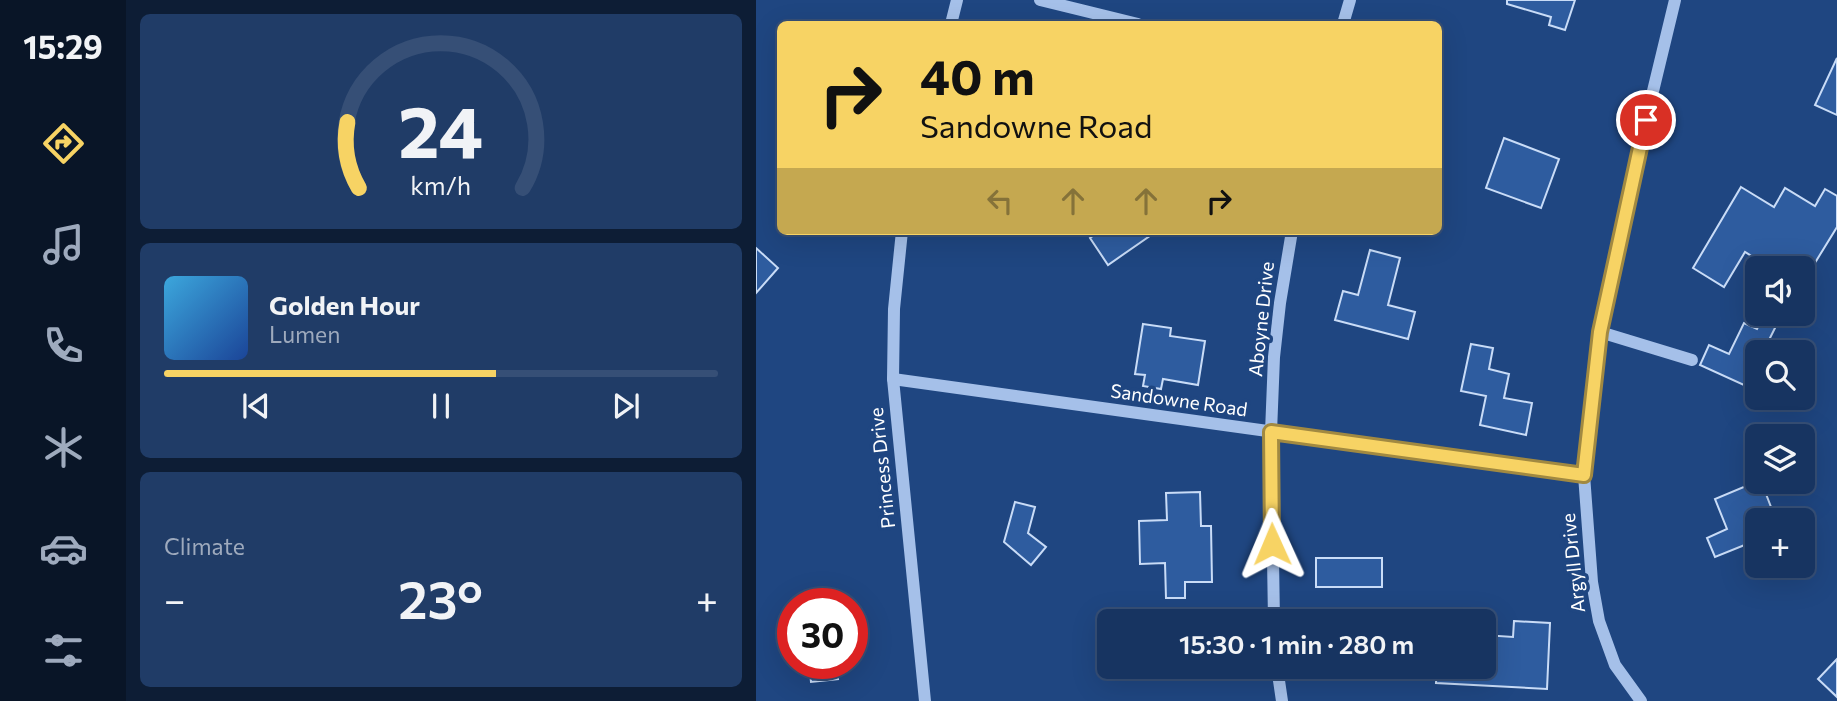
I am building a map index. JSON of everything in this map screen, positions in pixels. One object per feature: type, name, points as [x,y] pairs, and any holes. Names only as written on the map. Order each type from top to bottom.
[{"type":"street","points":[[952,21],[957,0]]},
{"type":"street","points":[[1040,0],[1126,21]]},
{"type":"street","points":[[1344,21],[1350,0]]},
{"type":"street","name":"Argyll Drive","points":[[1641,701],[1615,665],[1599,621],[1592,582],[1584,475],[1600,332],[1675,0]]},
{"type":"street","name":"Princess Drive","points":[[902,235],[894,309],[892,379],[925,701]]},
{"type":"street","name":"Aboyne Drive","points":[[1274,609],[1271,432],[1274,357],[1291,235]]},
{"type":"street","points":[[1600,332],[1692,360]]},
{"type":"street","name":"Sandowne Road","points":[[892,379],[1584,475]]},
{"type":"street","points":[[1279,679],[1282,701]]},
{"type":"building","points":[[1507,0],[1575,0],[1565,30],[1549,25],[1551,17],[1507,4]]},
{"type":"building","points":[[1837,58],[1837,115],[1815,105]]},
{"type":"building","points":[[1504,138],[1559,159],[1541,208],[1486,188]]},
{"type":"building","points":[[1741,187],[1774,207],[1785,188],[1815,206],[1825,189],[1837,196],[1837,227],[1815,263],[1815,256],[1752,256],[1745,252],[1724,287],[1693,268]]},
{"type":"building","points":[[1094,235],[1151,235],[1108,265],[1090,238]]},
{"type":"building","points":[[756,248],[778,268],[756,293]]},
{"type":"building","points":[[1370,250],[1400,258],[1388,305],[1415,312],[1408,339],[1335,320],[1343,291],[1358,295]]},
{"type":"building","points":[[1744,323],[1745,326],[1757,329],[1758,326],[1776,326],[1769,340],[1745,340],[1745,386],[1700,365],[1709,345],[1729,354]]},
{"type":"building","points":[[1143,324],[1171,328],[1170,336],[1205,341],[1198,385],[1163,379],[1161,389],[1143,386],[1145,375],[1135,374]]},
{"type":"building","points":[[1471,344],[1493,348],[1489,369],[1509,374],[1504,398],[1532,403],[1526,435],[1480,425],[1486,396],[1461,391]]},
{"type":"building","points":[[1745,486],[1745,494],[1766,494],[1771,508],[1745,508],[1745,545],[1715,557],[1707,538],[1727,529],[1715,499]]},
{"type":"building","points":[[1200,492],[1201,526],[1211,526],[1212,582],[1185,582],[1185,598],[1166,598],[1165,563],[1140,564],[1139,521],[1167,520],[1166,493]]},
{"type":"building","points":[[1015,502],[1035,507],[1028,533],[1046,547],[1031,565],[1004,542]]},
{"type":"building","points":[[1316,558],[1382,558],[1382,587],[1316,587]]},
{"type":"building","points":[[1514,621],[1550,623],[1547,689],[1436,683],[1436,679],[1496,679],[1496,636],[1513,637]]},
{"type":"building","points":[[1837,659],[1837,697],[1818,679]]},
{"type":"building","points":[[811,679],[838,679],[811,682]]},
{"type":"route","points":[[1272,544],[1271,432],[1584,475],[1600,332],[1646,120]]}]
